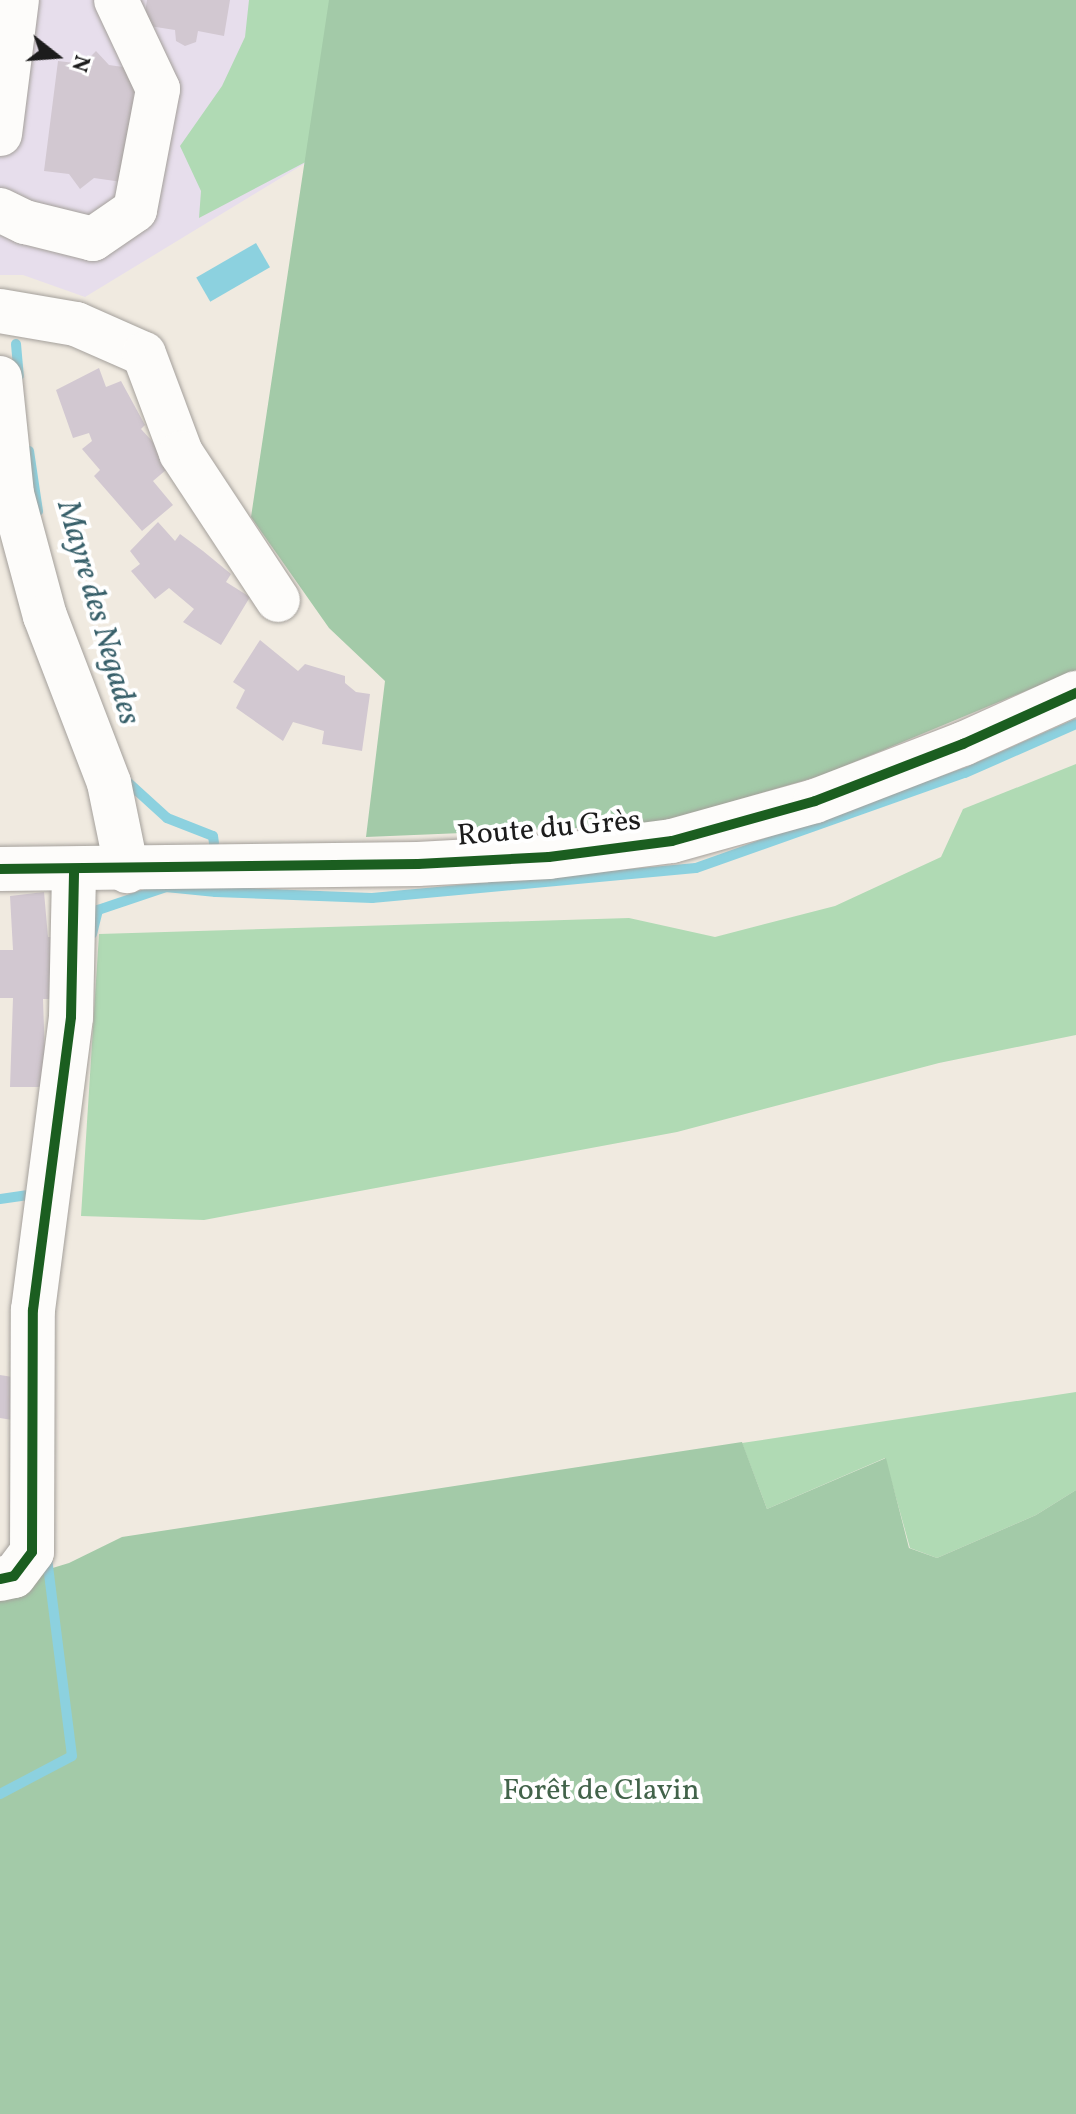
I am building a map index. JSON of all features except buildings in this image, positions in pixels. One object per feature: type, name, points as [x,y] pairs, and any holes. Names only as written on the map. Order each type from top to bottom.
[{"type":"street","points":[[0,134],[17,0]]},
{"type":"street","points":[[0,210],[25,222],[93,239],[135,210],[158,89],[116,0]]},
{"type":"street","points":[[0,343],[0,310],[76,324],[144,354],[181,453],[278,600]]},
{"type":"street","points":[[0,378],[12,494],[45,616],[109,783],[127,871]]},
{"type":"street","name":"Route du Grès","points":[[0,869],[127,871],[418,864],[549,857],[672,841],[815,801],[963,744],[1076,693]]},
{"type":"street","points":[[0,1579],[14,1576],[32,1552],[33,1310],[71,1017],[74,869]]},
{"type":"shaded area","points":[[0,0],[342,0],[317,156],[85,297],[23,275],[0,275]]},
{"type":"green space","points":[[249,0],[337,0],[317,156],[199,218],[201,191],[180,146],[222,86],[245,37]]},
{"type":"green space","points":[[329,0],[1076,0],[1076,670],[823,775],[652,825],[366,837],[385,681],[329,628],[251,517]]},
{"type":"green space","points":[[1076,764],[1076,1035],[939,1063],[677,1132],[204,1220],[81,1216],[99,934],[629,918],[715,937],[835,906],[941,857],[963,809]]},
{"type":"green space","points":[[1076,1392],[1076,1490],[1036,1515],[937,1558],[910,1548],[885,1458],[767,1509],[742,1443]]},
{"type":"green space","name":"Forêt de Clavin","points":[[742,1442],[767,1509],[886,1458],[909,1548],[937,1558],[1036,1515],[1076,1490],[1076,2114],[0,2114],[0,1584],[69,1563],[122,1537]]},
{"type":"water","points":[[256,243],[270,267],[210,302],[196,278]]},
{"type":"waterway","name":"Mayre des Negades","points":[[16,344],[19,376]]},
{"type":"waterway","name":"Mayre des Negades","points":[[29,451],[38,511]]},
{"type":"waterway","points":[[216,892],[372,898],[696,868],[965,773],[1076,724]]},
{"type":"waterway","name":"Mayre des Negades","points":[[122,777],[167,818],[213,836],[214,843]]},
{"type":"waterway","name":"Mayre des Negades","points":[[92,934],[98,910],[166,887],[216,892],[215,879]]},
{"type":"waterway","points":[[0,1199],[30,1195]]},
{"type":"waterway","name":"Mayre des Negades","points":[[0,1794],[72,1756],[47,1558]]},
{"type":"cycle path","points":[[0,869],[418,864],[549,857],[672,841],[815,801],[963,744],[1076,693]]},
{"type":"cycle path","points":[[0,1579],[14,1576],[32,1552],[33,1310],[71,1017],[74,869]]}]
